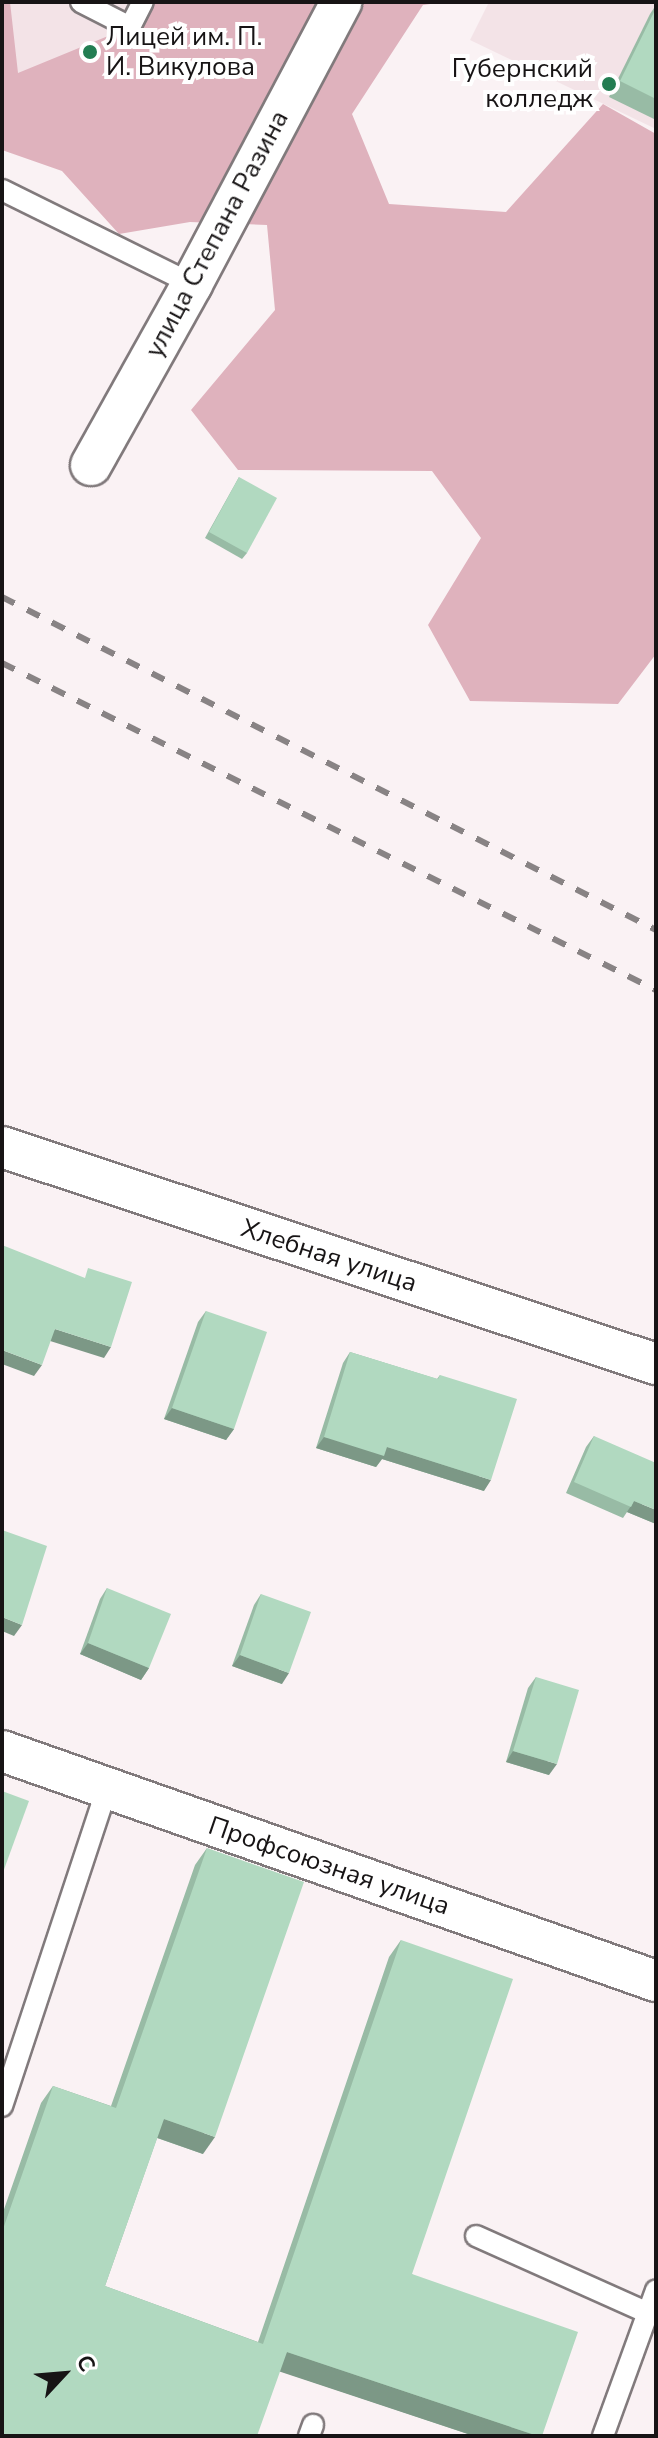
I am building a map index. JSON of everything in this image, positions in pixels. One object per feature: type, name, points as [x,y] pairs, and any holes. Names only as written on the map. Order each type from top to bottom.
[{"type":"street","name":"улица Степана Разина","points":[[91,465],[192,284],[341,2]]},
{"type":"street","name":"Хлебная улица","points":[[2,1147],[656,1364]]},
{"type":"street","name":"Профсоюзная улица","points":[[2,1751],[656,1981]]},
{"type":"lane","points":[[81,2],[130,27],[143,2]]},
{"type":"lane","points":[[2,190],[192,284]]},
{"type":"lane","points":[[2,2106],[107,1788]]},
{"type":"lane","points":[[476,2236],[648,2313]]},
{"type":"lane","points":[[603,2436],[656,2290]]},
{"type":"shaded area","points":[[2,2],[204,2],[2,101]]},
{"type":"shaded area","points":[[2,2],[10,2],[18,73],[130,27],[145,24],[136,2],[445,2],[423,5],[352,114],[389,204],[506,212],[603,104],[656,134],[656,654],[618,704],[470,701],[428,625],[481,538],[432,471],[238,470],[191,410],[275,310],[267,225],[190,222],[119,234],[62,171],[2,150]]},
{"type":"shaded area","name":"Губернский колледж","points":[[489,2],[656,2],[656,129],[470,40]]},
{"type":"building","points":[[656,8],[656,99],[620,81]]},
{"type":"building","points":[[239,477],[277,498],[247,553],[209,532]]},
{"type":"building","points":[[2,1245],[85,1278],[88,1268],[132,1282],[111,1347],[55,1329],[42,1365],[2,1350]]},
{"type":"building","points":[[206,1311],[267,1332],[234,1429],[172,1408]]},
{"type":"building","points":[[350,1352],[517,1399],[491,1480],[387,1447],[384,1456],[324,1437]]},
{"type":"building","points":[[594,1436],[656,1463],[656,1510],[634,1501],[631,1507],[574,1482]]},
{"type":"building","points":[[2,1530],[47,1546],[22,1625],[2,1617]]},
{"type":"building","points":[[107,1588],[171,1614],[149,1668],[88,1643]]},
{"type":"building","points":[[261,1594],[311,1612],[289,1673],[240,1655]]},
{"type":"building","points":[[536,1677],[579,1690],[557,1764],[513,1751]]},
{"type":"building","points":[[2,1791],[29,1801],[2,1875]]},
{"type":"building","points":[[207,1848],[304,1882],[215,2137],[164,2119],[105,2286],[263,2344],[401,1940],[513,1979],[412,2274],[578,2332],[542,2436],[287,2352],[257,2436],[2,2436],[2,2232],[53,2086],[116,2108]]},
{"type":"railway","points":[[2,597],[656,930]]},
{"type":"railway","points":[[2,663],[656,990]]},
{"type":"place","name":"Лицей им. П. И. Викулова","points":[[90,52]]},
{"type":"place","name":"Губернский колледж","points":[[609,84]]}]
